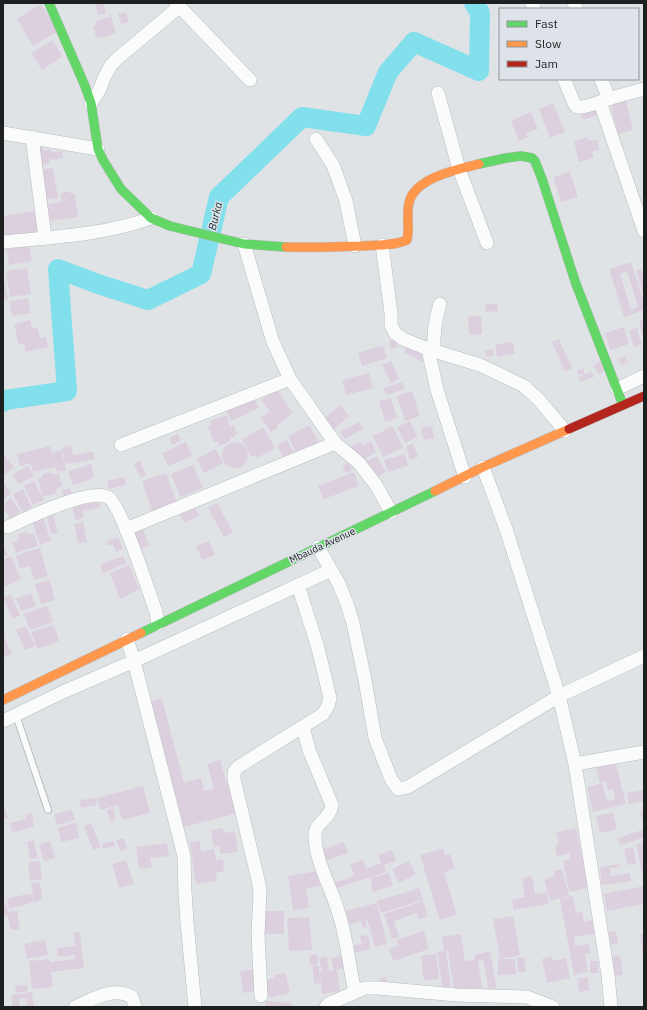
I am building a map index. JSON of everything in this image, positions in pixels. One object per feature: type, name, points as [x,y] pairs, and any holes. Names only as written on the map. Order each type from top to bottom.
[{"type":"street","points":[[49,3],[79,71],[91,104],[98,149],[108,170],[121,189],[151,218],[170,226],[217,236],[244,244],[310,248],[400,243],[407,240],[409,233],[409,200],[414,191],[420,186],[459,169],[517,156],[528,156],[532,158],[545,186],[576,284],[623,405]]},
{"type":"street","points":[[91,104],[100,89],[104,78],[118,58],[178,5],[250,80]]},
{"type":"street","points":[[564,80],[574,103],[577,107],[582,108],[604,100],[644,89]]},
{"type":"street","points":[[601,80],[604,100],[644,231]]},
{"type":"street","points":[[438,93],[459,169],[487,243]]},
{"type":"street","points":[[3,132],[98,149]]},
{"type":"street","points":[[32,138],[45,238]]},
{"type":"street","points":[[316,139],[333,165],[346,201],[355,246]]},
{"type":"street","points":[[3,242],[98,232],[132,225],[151,218]]},
{"type":"street","points":[[244,244],[273,342],[290,379],[335,443],[359,463],[376,485],[391,512]]},
{"type":"street","points":[[382,245],[391,313],[391,325],[395,334],[403,339],[431,350],[480,364],[524,386],[539,400],[565,431]]},
{"type":"street","points":[[440,304],[434,326],[431,350],[437,390],[464,477]]},
{"type":"street","points":[[617,389],[644,376]]},
{"type":"street","points":[[121,445],[290,379]]},
{"type":"street","name":"Mbauda Avenue","points":[[3,700],[43,682],[127,639],[483,467],[644,396]]},
{"type":"street","points":[[126,530],[335,443]]},
{"type":"street","points":[[483,467],[506,529],[559,696],[575,764],[608,975],[611,1007]]},
{"type":"street","points":[[8,527],[50,508],[93,495],[109,497],[114,502],[126,530],[156,612],[158,624]]},
{"type":"street","points":[[318,548],[331,570],[347,604],[353,623],[365,680],[375,738],[391,779],[398,789],[408,787],[559,696],[644,656]]},
{"type":"street","points":[[3,721],[63,692],[134,661],[331,570]]},
{"type":"street","points":[[261,996],[258,935],[260,891],[234,779],[234,772],[238,767],[324,714],[328,706],[330,698],[318,648],[298,585]]},
{"type":"street","points":[[127,639],[184,856],[185,900],[195,1007]]},
{"type":"street","points":[[302,727],[332,805],[331,812],[316,828],[315,836],[318,854],[345,933],[355,992]]},
{"type":"street","points":[[575,764],[644,752]]},
{"type":"street","points":[[326,1007],[328,1004],[365,988],[457,995],[526,1002],[553,1007]]},
{"type":"street","points":[[75,1007],[106,993],[118,992],[132,997],[136,1007]]},
{"type":"lane","points":[[16,715],[48,810]]},
{"type":"building","points":[[95,3],[104,3],[106,13],[98,15]]},
{"type":"building","points":[[41,4],[58,31],[33,46],[17,19]]},
{"type":"building","points":[[126,12],[129,22],[121,24],[118,14]]},
{"type":"building","points":[[111,16],[116,33],[101,38],[100,36],[96,37],[93,26],[97,25],[96,21]]},
{"type":"building","points":[[52,40],[63,56],[42,70],[31,53]]},
{"type":"building","points":[[626,101],[633,130],[618,134],[611,105]]},
{"type":"building","points":[[553,103],[565,132],[550,138],[539,109]]},
{"type":"building","points":[[597,108],[599,114],[583,120],[581,114]]},
{"type":"building","points":[[531,112],[538,129],[526,133],[528,137],[519,141],[511,121]]},
{"type":"building","points":[[588,137],[589,141],[597,140],[599,150],[592,152],[594,158],[579,162],[574,141]]},
{"type":"building","points":[[43,147],[43,151],[51,149],[51,152],[62,151],[63,158],[49,160],[50,164],[42,165],[39,148]]},
{"type":"building","points":[[53,168],[58,198],[45,200],[39,170]]},
{"type":"building","points":[[570,172],[578,197],[561,202],[553,177]]},
{"type":"building","points":[[70,191],[71,194],[75,194],[78,217],[50,221],[48,204],[62,202],[61,193]]},
{"type":"building","points":[[40,210],[43,233],[5,239],[3,216]]},
{"type":"building","points":[[28,242],[32,261],[9,265],[6,245]]},
{"type":"building","points":[[631,262],[644,302],[644,310],[624,317],[609,269]],"holes":[[[627,271],[638,307],[631,310],[620,274]]]},
{"type":"building","points":[[27,268],[31,294],[10,297],[6,271]]},
{"type":"building","points":[[641,269],[644,279],[644,296],[636,271]]},
{"type":"building","points":[[3,275],[8,299],[3,300]]},
{"type":"building","points":[[28,298],[31,313],[12,316],[9,301]]},
{"type":"building","points":[[497,303],[498,311],[486,312],[485,305]]},
{"type":"building","points":[[481,316],[482,334],[469,335],[468,317]]},
{"type":"building","points":[[644,319],[644,337],[643,337],[639,321]]},
{"type":"building","points":[[30,320],[32,328],[37,327],[40,338],[46,337],[48,347],[26,352],[24,344],[19,345],[14,324]]},
{"type":"building","points":[[624,327],[629,344],[610,350],[605,333]]},
{"type":"building","points":[[637,328],[642,345],[634,347],[629,330]]},
{"type":"building","points":[[396,339],[398,347],[391,349],[389,341]]},
{"type":"building","points":[[559,339],[572,368],[565,372],[552,342]]},
{"type":"building","points":[[513,342],[515,354],[497,357],[495,345]]},
{"type":"building","points":[[383,345],[387,358],[362,366],[358,353]]},
{"type":"building","points":[[408,345],[426,355],[422,362],[404,352]]},
{"type":"building","points":[[493,349],[494,356],[486,357],[485,350]]},
{"type":"building","points":[[625,356],[628,362],[621,365],[618,359]]},
{"type":"building","points":[[391,361],[399,379],[391,383],[382,365]]},
{"type":"building","points":[[600,361],[606,370],[599,375],[593,366]]},
{"type":"building","points":[[584,369],[584,374],[578,375],[577,370]]},
{"type":"building","points":[[592,371],[594,377],[580,382],[578,377]]},
{"type":"building","points":[[369,373],[373,388],[346,395],[342,380]]},
{"type":"building","points":[[402,382],[405,389],[386,395],[384,388]]},
{"type":"building","points":[[276,389],[293,413],[277,425],[278,427],[271,432],[261,418],[270,411],[261,400]]},
{"type":"building","points":[[412,391],[420,416],[405,421],[397,396]]},
{"type":"building","points":[[254,398],[259,408],[231,421],[226,410]]},
{"type":"building","points":[[391,398],[397,418],[385,422],[379,401]]},
{"type":"building","points":[[340,405],[349,416],[333,430],[324,419]]},
{"type":"building","points":[[227,415],[230,427],[234,425],[237,434],[235,437],[230,438],[231,441],[219,446],[218,441],[214,443],[208,427],[211,426],[210,421]]},
{"type":"building","points":[[410,421],[417,437],[405,443],[397,427]]},
{"type":"building","points":[[360,422],[363,429],[344,439],[340,431]]},
{"type":"building","points":[[309,425],[319,442],[297,454],[288,436]]},
{"type":"building","points":[[393,426],[403,448],[383,457],[373,436]]},
{"type":"building","points":[[432,426],[434,438],[424,440],[421,428]]},
{"type":"building","points":[[263,427],[275,448],[257,458],[256,455],[252,457],[242,440]]},
{"type":"building","points":[[178,434],[181,441],[172,445],[169,438]]},
{"type":"building","points":[[287,440],[295,455],[285,461],[277,445]]},
{"type":"building","points":[[361,441],[363,445],[371,441],[376,452],[359,462],[351,446]]},
{"type":"building","points":[[186,442],[192,456],[168,466],[162,453]]},
{"type":"building","points":[[235,442],[244,446],[248,455],[244,464],[235,468],[226,464],[222,455],[226,446]]},
{"type":"building","points":[[413,443],[418,457],[410,460],[406,446]]},
{"type":"building","points":[[71,445],[73,455],[93,451],[95,459],[65,464],[62,447]]},
{"type":"building","points":[[50,446],[55,467],[33,472],[31,463],[20,466],[17,454]]},
{"type":"building","points":[[216,449],[223,463],[204,473],[197,459]]},
{"type":"building","points":[[61,450],[66,470],[57,472],[52,453]]},
{"type":"building","points":[[3,453],[14,467],[3,476]]},
{"type":"building","points":[[405,454],[408,466],[388,472],[384,460]]},
{"type":"building","points":[[376,456],[386,472],[374,479],[364,463]]},
{"type":"building","points":[[140,461],[146,475],[140,478],[134,464]]},
{"type":"building","points":[[348,462],[352,470],[346,473],[342,466]]},
{"type":"building","points":[[91,464],[94,477],[73,485],[68,471]]},
{"type":"building","points":[[193,465],[203,488],[180,497],[171,474]]},
{"type":"building","points":[[28,466],[34,476],[18,484],[13,474]]},
{"type":"building","points":[[51,472],[52,474],[59,473],[62,486],[57,488],[56,493],[42,497],[38,478],[43,476],[42,474]]},
{"type":"building","points":[[354,472],[359,486],[324,499],[318,486]]},
{"type":"building","points":[[166,473],[177,503],[152,511],[142,481]]},
{"type":"building","points":[[124,477],[126,485],[109,489],[107,481]]},
{"type":"building","points":[[34,481],[44,500],[33,505],[24,486]]},
{"type":"building","points":[[5,485],[11,493],[3,500],[3,486]]},
{"type":"building","points":[[70,488],[73,497],[65,499],[62,490]]},
{"type":"building","points":[[23,489],[32,507],[22,512],[13,494]]},
{"type":"building","points":[[11,498],[20,512],[10,519],[3,506],[6,504],[5,502]]},
{"type":"building","points":[[99,500],[100,507],[83,511],[84,518],[75,520],[72,505]]},
{"type":"building","points":[[217,503],[233,532],[224,537],[208,508]]},
{"type":"building","points":[[195,508],[199,516],[184,523],[180,515]]},
{"type":"building","points":[[42,514],[51,541],[40,545],[31,518]]},
{"type":"building","points":[[53,515],[58,533],[51,534],[47,517]]},
{"type":"building","points":[[83,522],[87,542],[78,543],[74,524]]},
{"type":"building","points":[[143,528],[149,546],[137,550],[130,533]]},
{"type":"building","points":[[26,531],[29,534],[34,533],[38,546],[16,553],[12,542],[20,540],[18,534]]},
{"type":"building","points":[[118,537],[123,549],[116,552],[113,544],[108,546],[106,542]]},
{"type":"building","points":[[209,541],[215,555],[202,560],[196,546]]},
{"type":"building","points":[[3,545],[8,555],[3,557]]},
{"type":"building","points":[[40,548],[48,576],[34,580],[30,566],[20,569],[16,555]]},
{"type":"building","points":[[11,556],[21,579],[5,587],[3,582],[3,560]]},
{"type":"building","points":[[123,556],[127,563],[103,573],[100,565]]},
{"type":"building","points":[[129,565],[139,589],[120,599],[110,573]]},
{"type":"building","points":[[50,580],[55,600],[41,604],[35,584]]},
{"type":"building","points":[[31,593],[36,606],[21,611],[16,598]]},
{"type":"building","points":[[10,594],[20,615],[13,619],[3,598]]},
{"type":"building","points":[[47,606],[53,622],[30,630],[24,614]]},
{"type":"building","points":[[54,625],[59,641],[37,649],[31,632]]},
{"type":"building","points":[[26,626],[35,646],[25,650],[16,630]]},
{"type":"building","points":[[4,636],[12,654],[3,658],[3,637]]},
{"type":"building","points":[[162,698],[184,783],[201,778],[204,791],[214,789],[207,764],[220,760],[227,784],[231,783],[238,813],[183,827],[150,702]]},
{"type":"building","points":[[616,764],[626,804],[593,812],[587,787],[602,783],[607,801],[615,799],[613,789],[608,790],[606,781],[600,783],[596,768]]},
{"type":"building","points":[[143,786],[150,813],[122,820],[118,805],[100,810],[97,798]]},
{"type":"building","points":[[644,790],[644,801],[629,804],[627,793]]},
{"type":"building","points":[[96,798],[97,805],[81,808],[80,800]]},
{"type":"building","points":[[3,803],[8,818],[3,819]]},
{"type":"building","points":[[113,808],[116,820],[110,822],[107,810]]},
{"type":"building","points":[[72,810],[75,820],[57,825],[54,814]]},
{"type":"building","points":[[644,811],[644,825],[640,812]]},
{"type":"building","points":[[613,812],[617,829],[600,833],[596,816]]},
{"type":"building","points":[[32,813],[34,827],[12,832],[10,823],[26,819],[25,814]]},
{"type":"building","points":[[76,822],[79,838],[61,842],[58,828]]},
{"type":"building","points":[[91,823],[101,847],[93,850],[84,826]]},
{"type":"building","points":[[223,828],[224,833],[235,831],[238,852],[221,854],[219,846],[214,847],[211,830]]},
{"type":"building","points":[[576,828],[581,852],[585,851],[593,887],[569,892],[563,861],[571,859],[570,853],[557,856],[555,845],[559,844],[556,832]]},
{"type":"building","points":[[642,830],[644,838],[620,845],[618,838]]},
{"type":"building","points":[[124,838],[127,849],[120,851],[116,840]]},
{"type":"building","points":[[34,840],[38,858],[30,859],[27,842]]},
{"type":"building","points":[[50,841],[55,858],[44,862],[39,845]]},
{"type":"building","points":[[113,841],[115,846],[103,849],[102,844]]},
{"type":"building","points":[[200,841],[201,851],[214,849],[216,860],[223,859],[224,871],[216,873],[217,881],[196,884],[190,843]]},
{"type":"building","points":[[344,842],[348,853],[324,861],[320,850]]},
{"type":"building","points":[[167,843],[169,856],[150,858],[152,867],[139,869],[136,847]]},
{"type":"building","points":[[644,843],[644,878],[643,878],[636,844]]},
{"type":"building","points":[[633,847],[636,864],[628,865],[624,849]]},
{"type":"building","points":[[443,848],[445,855],[450,854],[455,869],[444,872],[457,915],[440,920],[420,855]]},
{"type":"building","points":[[392,850],[396,861],[384,865],[386,872],[334,889],[332,883],[354,876],[350,864],[363,860],[366,869],[381,863],[378,855]]},
{"type":"building","points":[[126,860],[134,884],[119,888],[112,864]]},
{"type":"building","points":[[40,861],[42,879],[30,881],[28,862]]},
{"type":"building","points":[[409,861],[416,874],[399,883],[392,869]]},
{"type":"building","points":[[620,864],[620,867],[610,868],[611,876],[630,873],[631,881],[602,885],[600,867]]},
{"type":"building","points":[[562,869],[569,896],[550,901],[544,879],[555,876],[554,871]]},
{"type":"building","points":[[317,871],[320,886],[306,888],[309,908],[293,911],[288,876]]},
{"type":"building","points":[[389,873],[393,886],[373,892],[370,878]]},
{"type":"building","points":[[532,876],[535,894],[547,892],[549,904],[514,910],[512,900],[525,897],[522,878]]},
{"type":"building","points":[[40,882],[42,900],[34,902],[31,883]]},
{"type":"building","points":[[644,886],[644,904],[607,911],[604,894]]},
{"type":"building","points":[[419,888],[423,900],[381,913],[377,901]]},
{"type":"building","points":[[31,893],[34,902],[9,909],[7,899]]},
{"type":"building","points":[[573,896],[576,913],[582,912],[584,922],[597,919],[599,933],[574,937],[576,946],[589,944],[590,953],[585,954],[588,972],[574,975],[560,899]]},
{"type":"building","points":[[423,901],[428,916],[419,919],[417,913],[394,921],[399,937],[392,939],[384,914]]},
{"type":"building","points":[[6,903],[8,912],[17,910],[20,929],[11,930],[8,916],[3,917],[3,904]]},
{"type":"building","points":[[377,903],[387,944],[375,947],[367,919],[365,919],[367,927],[363,928],[361,921],[349,924],[346,911]]},
{"type":"building","points":[[261,911],[284,911],[284,934],[260,934]]},
{"type":"building","points":[[513,916],[520,955],[500,959],[493,919]]},
{"type":"building","points":[[309,917],[312,950],[289,951],[287,918]]},
{"type":"building","points":[[424,931],[429,949],[393,961],[389,949],[398,946],[396,940]]},
{"type":"building","points":[[616,931],[618,943],[611,944],[609,932]]},
{"type":"building","points":[[80,932],[84,968],[51,972],[53,987],[32,989],[29,961],[50,959],[50,962],[75,959],[75,955],[58,957],[57,948],[75,946],[74,933]]},
{"type":"building","points":[[461,934],[465,961],[475,960],[474,955],[490,951],[497,989],[489,991],[483,960],[478,961],[482,988],[454,990],[448,951],[446,951],[451,988],[443,989],[437,952],[444,951],[442,937]]},
{"type":"building","points":[[640,934],[644,934],[644,957],[643,957]]},
{"type":"building","points":[[368,935],[371,949],[353,953],[351,946],[362,944],[360,936]]},
{"type":"building","points":[[45,940],[48,955],[27,959],[24,944]]},
{"type":"building","points":[[346,954],[349,967],[334,970],[331,958]]},
{"type":"building","points":[[436,954],[439,979],[424,981],[421,956]]},
{"type":"building","points":[[310,955],[318,955],[317,965],[310,965]]},
{"type":"building","points":[[620,955],[623,975],[615,976],[613,956]]},
{"type":"building","points":[[327,957],[329,971],[337,970],[340,991],[322,994],[320,976],[320,983],[314,984],[313,966],[319,966],[319,972],[322,972],[319,958]]},
{"type":"building","points":[[524,957],[526,972],[518,972],[517,958]]},
{"type":"building","points":[[552,957],[553,961],[566,958],[570,978],[547,983],[542,959]]},
{"type":"building","points":[[498,959],[515,959],[516,974],[498,975]]},
{"type":"building","points":[[590,961],[598,961],[598,973],[590,973]]},
{"type":"building","points":[[254,969],[257,991],[243,993],[240,971]]},
{"type":"building","points":[[286,973],[290,993],[269,998],[265,980],[275,978],[274,975]]},
{"type":"building","points":[[385,976],[388,983],[383,986],[379,979]]},
{"type":"building","points":[[588,977],[589,990],[579,992],[578,978]]},
{"type":"building","points":[[27,985],[28,991],[16,993],[15,986]]},
{"type":"building","points":[[32,992],[34,1007],[27,1007],[26,998],[19,999],[20,1007],[13,1007],[11,995]]},
{"type":"building","points":[[266,1001],[292,1003],[292,1007],[266,1007]]},
{"type":"waterway","name":"Burka","points":[[3,402],[5,400],[67,391],[58,269],[148,300],[201,274],[219,197],[302,117],[366,126],[388,72],[414,42],[479,71],[480,13],[474,3]]},
{"type":"traffic: fast","points":[[49,3],[91,103],[98,149],[121,189],[151,218],[170,226],[244,244],[286,247]]},
{"type":"traffic: fast","points":[[479,164],[521,156],[532,158],[535,161],[576,284],[623,405]]},
{"type":"traffic: fast","points":[[141,633],[435,491]]},
{"type":"traffic: slow","points":[[286,247],[378,245],[407,240],[409,203],[413,194],[419,187],[438,176],[479,164]]},
{"type":"traffic: slow","points":[[435,491],[483,467],[569,429]]},
{"type":"traffic: slow","points":[[3,700],[141,633]]},
{"type":"traffic: jam","points":[[569,429],[644,396]]}]
